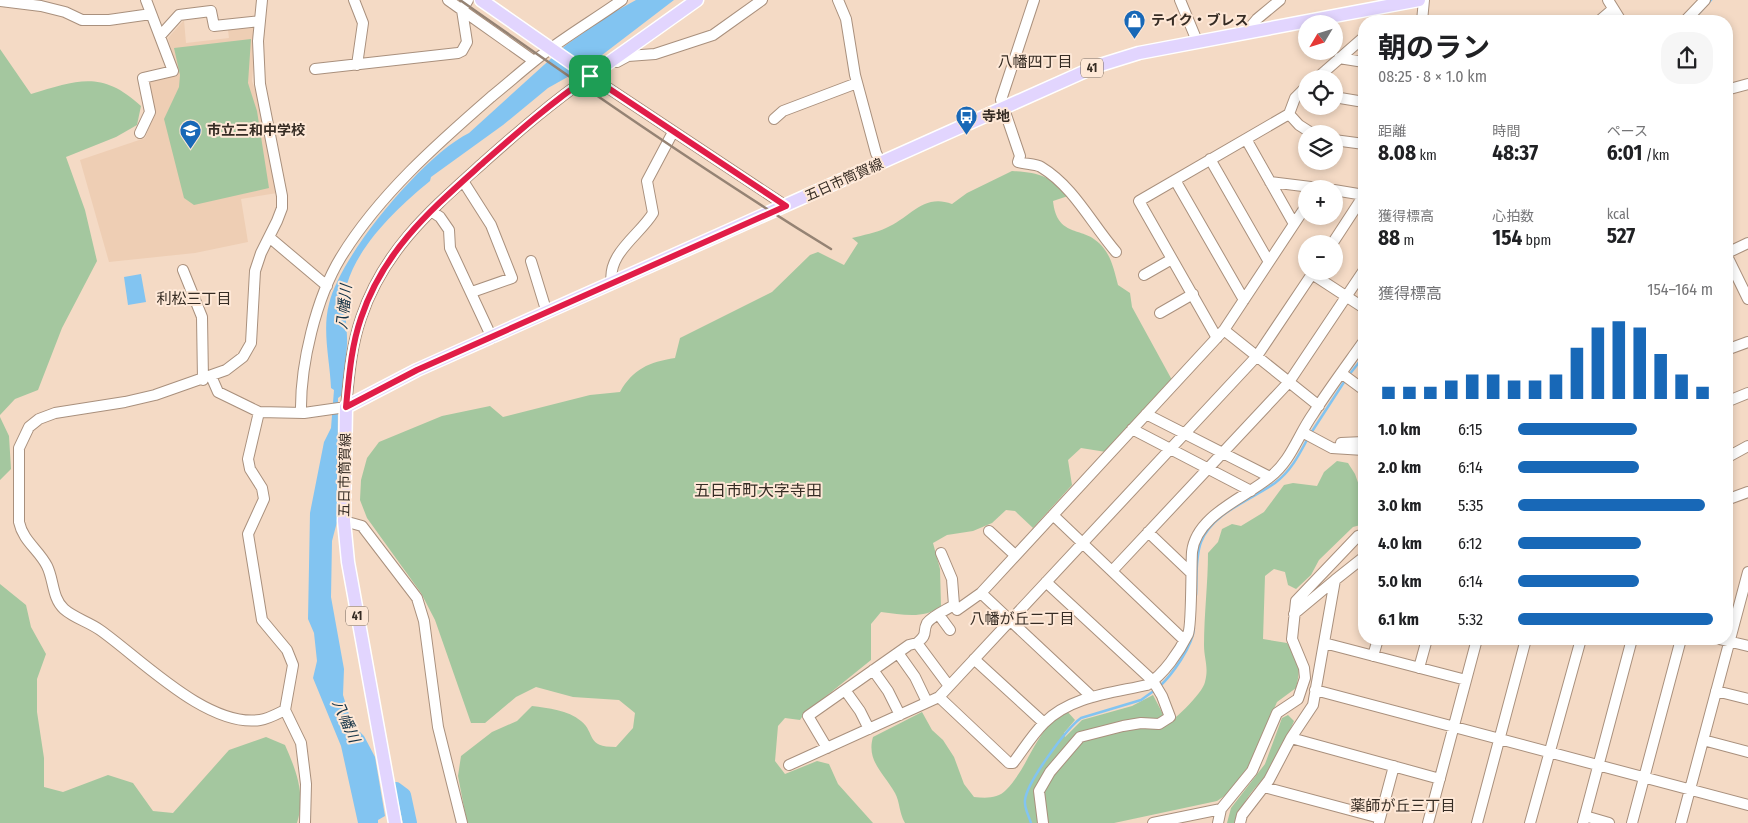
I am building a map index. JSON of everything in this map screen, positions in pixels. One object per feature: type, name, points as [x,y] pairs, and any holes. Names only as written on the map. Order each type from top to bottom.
[{"type":"main road","points":[[481,0],[551,50],[591,74],[696,0]]},
{"type":"main road","name":"五日市筒賀線","points":[[395,823],[348,562],[344,521],[343,408],[417,370],[1097,66],[1139,53],[1197,41],[1420,0]]},
{"type":"street","points":[[140,133],[150,112],[143,78],[173,71],[146,0]]},
{"type":"street","points":[[262,0],[260,84],[282,196],[282,208],[255,271],[250,343],[243,358],[226,370],[207,378],[125,402],[55,413],[39,419],[29,427],[19,448],[17,473],[18,522],[21,534],[47,566],[56,597],[63,608],[100,630],[150,670],[193,700],[215,711],[253,721],[262,720],[285,710]]},
{"type":"street","points":[[354,0],[363,23],[357,65]]},
{"type":"street","points":[[448,0],[534,62]]},
{"type":"street","points":[[315,69],[462,51],[467,42],[462,10],[468,0]]},
{"type":"street","points":[[302,413],[301,398],[306,362],[315,322],[327,286],[353,238],[397,186],[458,126],[534,62],[622,0]]},
{"type":"street","points":[[183,270],[202,317],[207,378],[218,392],[259,412],[302,413],[343,408],[350,359],[361,317],[380,275],[406,236],[431,210],[528,123],[591,74],[604,72],[628,56],[655,54],[713,35],[762,0]]},
{"type":"street","points":[[838,0],[846,19],[857,83],[876,153],[881,164]]},
{"type":"street","points":[[1034,0],[1001,100],[1020,156],[1018,162],[1040,166],[1078,199],[1099,232],[1116,252]]},
{"type":"street","points":[[1180,0],[1197,41]]},
{"type":"street","points":[[1247,31],[1257,19],[1280,0]]},
{"type":"street","points":[[1423,15],[1424,0]]},
{"type":"street","points":[[1690,15],[1704,0]]},
{"type":"street","points":[[0,1],[41,6],[65,12],[82,20],[109,20],[151,14]]},
{"type":"street","points":[[160,36],[179,15],[211,11],[214,26],[260,22]]},
{"type":"street","points":[[1343,55],[1358,42]]},
{"type":"street","points":[[1343,59],[1358,61]]},
{"type":"street","points":[[1326,70],[1337,60]]},
{"type":"street","points":[[591,74],[673,132],[786,206]]},
{"type":"street","points":[[774,119],[783,111],[857,83]]},
{"type":"street","points":[[1733,88],[1748,84]]},
{"type":"street","points":[[1298,95],[1289,114],[1140,201],[1193,294],[1220,334],[1257,356],[1319,406]]},
{"type":"street","points":[[1343,98],[1358,101]]},
{"type":"street","points":[[1289,114],[1299,125]]},
{"type":"street","points":[[612,284],[610,275],[615,261],[653,213],[647,181],[673,132]]},
{"type":"street","points":[[1246,139],[1294,224]]},
{"type":"street","points":[[1343,141],[1358,143]]},
{"type":"street","points":[[1210,159],[1269,262]]},
{"type":"street","points":[[1175,180],[1244,300]]},
{"type":"street","points":[[463,181],[491,225],[512,278],[472,292]]},
{"type":"street","points":[[1270,182],[1298,185]]},
{"type":"street","points":[[1343,192],[1358,194]]},
{"type":"street","points":[[1338,235],[1358,204]]},
{"type":"street","points":[[431,210],[449,230],[450,248],[492,338]]},
{"type":"street","points":[[941,553],[952,579],[956,610],[981,593],[1220,334],[1298,218]]},
{"type":"street","points":[[268,237],[327,286]]},
{"type":"street","points":[[1733,250],[1748,243]]},
{"type":"street","points":[[1144,275],[1172,259]]},
{"type":"street","points":[[531,261],[547,313]]},
{"type":"street","points":[[1733,270],[1748,299]]},
{"type":"street","points":[[1112,571],[1290,382],[1358,279]]},
{"type":"street","points":[[789,765],[939,697],[1257,356],[1308,280]]},
{"type":"street","points":[[1324,280],[1358,304]]},
{"type":"street","points":[[1160,313],[1193,294]]},
{"type":"street","points":[[1733,347],[1748,342]]},
{"type":"street","points":[[939,697],[1009,763],[1013,763],[1044,723],[1066,706],[1092,697],[1147,685],[1153,681],[1165,669],[1188,633],[1193,545],[1200,531],[1211,520],[1270,477],[1285,463],[1307,435],[1319,406],[1345,376],[1358,353]]},
{"type":"street","points":[[1345,376],[1358,386]]},
{"type":"street","points":[[1733,399],[1748,393]]},
{"type":"street","points":[[259,412],[248,460],[250,469],[262,488],[264,499],[248,534],[262,620],[287,650],[292,665],[285,710],[300,743],[306,784],[305,823]]},
{"type":"street","points":[[1146,414],[1270,477]]},
{"type":"street","points":[[1132,429],[1251,490]]},
{"type":"street","points":[[1307,435],[1332,448],[1358,450]]},
{"type":"street","points":[[1325,444],[1358,442]]},
{"type":"street","points":[[1733,454],[1747,447]]},
{"type":"street","points":[[1733,497],[1748,492]]},
{"type":"street","points":[[1053,515],[1183,640]]},
{"type":"street","points":[[344,521],[362,526],[417,598],[424,621],[438,727],[462,823]]},
{"type":"street","points":[[989,531],[1015,555]]},
{"type":"street","points":[[1148,532],[1191,573]]},
{"type":"street","points":[[1218,823],[1221,808],[1252,771],[1277,713],[1282,708],[1295,702],[1303,688],[1306,673],[1292,639],[1296,601],[1358,536]]},
{"type":"street","points":[[1294,614],[1358,562]]},
{"type":"street","points":[[1733,621],[1745,596],[1748,572]]},
{"type":"street","points":[[1240,823],[1242,815],[1264,787],[1291,738],[1314,705],[1335,580]]},
{"type":"street","points":[[1042,823],[1039,791],[1050,772],[1080,738],[1091,733],[1123,726],[1141,723],[1159,724],[1170,717],[1162,696],[1153,681],[1046,582]]},
{"type":"street","points":[[981,593],[1092,697]]},
{"type":"street","points":[[827,748],[808,716],[909,645],[917,643],[925,635],[927,624],[954,605]]},
{"type":"street","points":[[939,615],[950,630]]},
{"type":"street","points":[[1733,642],[1748,646]]},
{"type":"street","points":[[917,643],[949,686]]},
{"type":"street","points":[[1324,643],[1466,680]]},
{"type":"street","points":[[1373,656],[1376,645]]},
{"type":"street","points":[[1419,668],[1425,645]]},
{"type":"street","points":[[1428,823],[1475,645]]},
{"type":"street","points":[[1477,823],[1524,645]]},
{"type":"street","points":[[1530,823],[1579,645]]},
{"type":"street","points":[[1609,823],[1584,820],[1630,645]]},
{"type":"street","points":[[1632,823],[1679,645]]},
{"type":"street","points":[[1681,823],[1716,691],[1723,645]]},
{"type":"street","points":[[898,653],[915,676],[927,702]]},
{"type":"street","points":[[974,659],[1044,723]]},
{"type":"street","points":[[873,670],[888,691],[900,715]]},
{"type":"street","points":[[845,690],[860,711],[869,729]]},
{"type":"street","points":[[1315,690],[1748,805]]},
{"type":"street","points":[[1716,691],[1748,699]]},
{"type":"street","points":[[1291,738],[1440,779]]},
{"type":"street","points":[[1703,740],[1748,752]]},
{"type":"street","points":[[1264,787],[1379,820],[1394,766]]},
{"type":"street","points":[[1153,823],[1170,821],[1221,808]]},
{"type":"shaded area","name":"市立三和中学校","points":[[184,20],[186,43],[229,38],[228,30],[253,28],[256,31],[252,81],[262,109],[277,193],[241,199],[248,242],[195,253],[109,262],[80,160],[145,138],[155,113],[147,81],[178,75],[168,38]]},
{"type":"green space","points":[[251,39],[248,83],[257,111],[269,188],[194,205],[184,198],[164,119],[179,87],[180,75],[174,48]]},
{"type":"green space","points":[[0,49],[31,94],[76,82],[89,81],[114,87],[141,106],[137,125],[116,137],[66,157],[85,210],[97,261],[62,328],[38,390],[15,399],[0,415]]},
{"type":"green space","points":[[1012,171],[1043,176],[1056,184],[1068,196],[1053,201],[1055,213],[1059,221],[1071,230],[1092,238],[1103,247],[1112,262],[1118,285],[1130,293],[1132,307],[1172,380],[1106,452],[1081,448],[1068,460],[1072,485],[1033,528],[1015,511],[1006,510],[992,523],[973,531],[947,535],[933,543],[940,569],[941,606],[920,615],[881,612],[871,624],[871,660],[804,714],[800,720],[785,718],[778,726],[775,761],[785,774],[817,761],[829,764],[838,784],[873,823],[467,823],[458,776],[461,756],[492,732],[517,721],[532,706],[570,714],[586,726],[595,742],[600,745],[616,747],[633,728],[635,713],[619,700],[573,697],[536,687],[516,697],[485,723],[471,723],[435,620],[421,593],[367,518],[360,500],[361,480],[367,458],[379,442],[442,416],[490,406],[503,417],[590,395],[620,392],[636,372],[650,364],[675,358],[680,338],[772,292],[810,255],[818,252],[844,265],[858,243],[852,238],[874,233],[895,224],[925,204],[942,201],[952,204],[967,193]]},
{"type":"green space","points":[[0,417],[9,436],[11,469],[0,480]]},
{"type":"green space","points":[[1337,461],[1348,463],[1355,474],[1358,482],[1358,526],[1353,527],[1319,560],[1311,575],[1296,589],[1288,585],[1285,572],[1274,569],[1265,576],[1263,639],[1287,643],[1297,660],[1299,670],[1298,681],[1296,688],[1277,702],[1250,764],[1229,793],[1217,801],[1114,823],[905,823],[895,793],[874,760],[871,745],[873,737],[922,712],[932,730],[943,740],[954,757],[964,784],[974,797],[983,798],[999,795],[1006,790],[1021,770],[1046,729],[1066,710],[1075,720],[1064,733],[1065,737],[1082,720],[1132,706],[1153,695],[1165,718],[1102,726],[1084,734],[1069,746],[1067,742],[1071,752],[1090,737],[1101,733],[1124,729],[1160,727],[1171,721],[1193,701],[1205,682],[1207,672],[1204,633],[1208,553],[1218,542],[1222,529],[1232,524],[1241,526],[1264,512],[1284,485],[1293,483],[1317,486],[1324,472]]},
{"type":"green space","points":[[0,584],[26,605],[31,627],[46,654],[37,679],[37,712],[44,758],[44,787],[63,792],[108,775],[133,783],[153,811],[173,813],[229,750],[266,737],[285,745],[293,764],[300,793],[300,813],[297,823],[0,823]]},
{"type":"green space","points":[[1288,715],[1294,721],[1277,759],[1242,806],[1237,823],[1227,823],[1231,808],[1265,764],[1282,718]]},
{"type":"water","name":"八幡川","points":[[636,0],[674,0],[589,65],[548,88],[503,125],[431,177],[430,181],[393,214],[370,240],[353,269],[347,284],[345,298],[347,351],[342,395],[338,398],[337,522],[332,541],[331,597],[344,669],[343,695],[352,724],[364,736],[375,757],[385,816],[378,820],[378,823],[358,823],[341,746],[313,678],[317,661],[314,633],[308,619],[310,513],[324,442],[331,428],[334,390],[331,388],[326,325],[329,304],[336,283],[366,234],[386,208],[430,162],[469,133],[566,45],[607,16]]},
{"type":"water","points":[[141,274],[146,302],[128,305],[124,277]]},
{"type":"waterway","points":[[1697,15],[1711,0]]},
{"type":"waterway","points":[[1349,375],[1358,364]]},
{"type":"waterway","points":[[1311,433],[1346,379]]},
{"type":"waterway","points":[[1196,595],[1198,555],[1206,532],[1223,515],[1281,478],[1294,462],[1308,438]]},
{"type":"waterway","points":[[1159,687],[1181,660],[1190,643],[1194,628]]},
{"type":"waterway","points":[[1031,823],[1025,806],[1027,792],[1048,756],[1074,724],[1081,718],[1141,700],[1155,690]]},
{"type":"waterway","points":[[396,789],[404,795],[410,823]]},
{"type":"railway","points":[[460,0],[690,159],[831,249]]},
{"type":"place","name":"テイク・ブレス","points":[[1135,39]]},
{"type":"place","name":"寺地","points":[[966,135]]},
{"type":"place","name":"市立三和中学校","points":[[191,149]]},
{"type":"district","name":"八幡四丁目","points":[[1035,62]]},
{"type":"district","name":"利松三丁目","points":[[194,299]]},
{"type":"district","name":"五日市町大字寺田","points":[[758,490]]},
{"type":"district","name":"八幡が丘二丁目","points":[[1022,619]]},
{"type":"district","name":"薬師が丘三丁目","points":[[1403,806]]},
{"type":"route","points":[[590,76],[786,206],[417,370],[346,407],[350,359],[361,317],[380,275],[406,236],[451,191],[528,123],[565,93],[590,76]]}]
